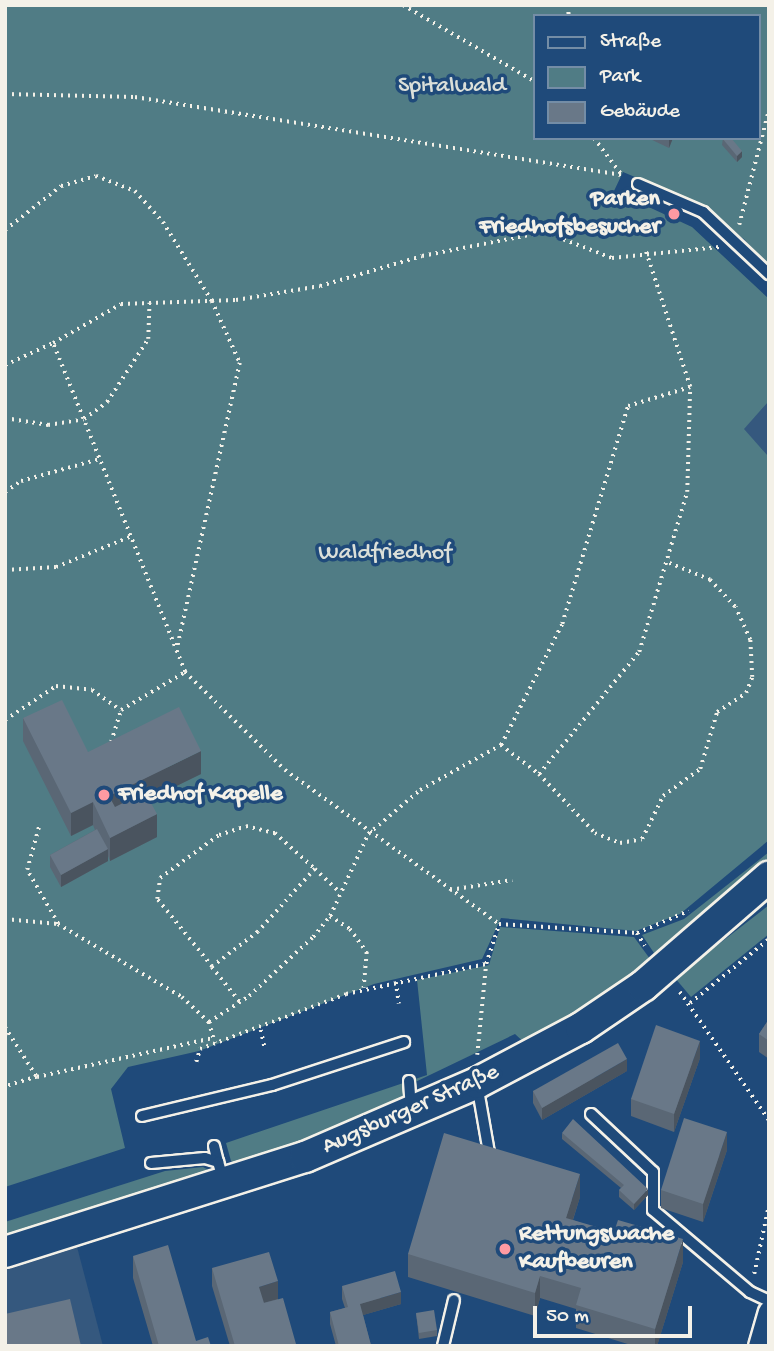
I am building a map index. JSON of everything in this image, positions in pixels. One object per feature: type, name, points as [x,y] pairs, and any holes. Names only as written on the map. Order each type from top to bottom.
[{"type":"main road","name":"Augsburger Straße","points":[[5,1252],[221,1172],[411,1113],[477,1069],[581,1028],[643,986],[769,877]]},
{"type":"street","points":[[759,1346],[769,1311]]},
{"type":"lane","points":[[638,184],[703,212],[735,239],[769,274]]},
{"type":"lane","points":[[142,1116],[272,1085],[404,1042]]},
{"type":"lane","points":[[477,1069],[489,1153]]},
{"type":"lane","points":[[408,1081],[411,1113]]},
{"type":"lane","points":[[592,1114],[653,1172],[653,1210],[750,1292],[769,1301]]},
{"type":"lane","points":[[151,1163],[221,1172],[214,1146]]},
{"type":"lane","points":[[443,1346],[454,1300]]},
{"type":"path","points":[[403,5],[532,80]]},
{"type":"path","points":[[5,94],[135,97],[622,175],[638,184]]},
{"type":"path","points":[[5,365],[52,343],[121,304],[212,301],[320,286],[422,256],[544,232],[612,258],[646,252],[719,247],[735,239],[769,109]]},
{"type":"path","points":[[596,140],[622,175]]},
{"type":"path","points":[[5,230],[61,186],[96,176],[135,191],[163,222],[212,301],[240,363],[177,649]]},
{"type":"path","points":[[540,774],[639,652],[668,563],[687,492],[690,387],[646,252]]},
{"type":"path","points":[[5,418],[48,425],[84,419],[132,373],[148,339],[149,303]]},
{"type":"path","points":[[52,343],[185,672],[285,770],[368,834],[499,924],[637,933],[645,946]]},
{"type":"path","points":[[209,1022],[240,1002],[287,964],[330,916],[339,891],[368,834],[419,790],[501,745],[562,624],[628,406],[690,387]]},
{"type":"path","points":[[5,492],[21,481],[100,459]]},
{"type":"path","points":[[5,570],[57,567],[132,536]]},
{"type":"path","points":[[501,745],[540,774],[595,832],[620,843],[642,839],[663,796],[700,769],[717,712],[746,693],[752,677],[750,640],[735,607],[710,580],[668,563]]},
{"type":"path","points":[[107,755],[121,710],[185,672]]},
{"type":"path","points":[[5,720],[56,686],[92,690],[121,710]]},
{"type":"path","points":[[39,826],[27,870],[58,923]]},
{"type":"path","points":[[240,1002],[157,899],[160,878],[219,835],[246,826],[275,833],[339,891]]},
{"type":"path","points":[[212,967],[258,932],[315,869]]},
{"type":"path","points":[[450,890],[512,880]]},
{"type":"path","points":[[330,916],[350,929],[367,952],[364,989]]},
{"type":"path","points":[[5,919],[58,923],[182,998],[209,1022],[215,1043]]},
{"type":"path","points":[[477,1069],[486,964],[499,924]]},
{"type":"path","points":[[690,1003],[769,939]]},
{"type":"path","points":[[196,1062],[200,1048],[261,1030],[364,989],[486,964]]},
{"type":"path","points":[[396,982],[399,1004]]},
{"type":"path","points":[[680,992],[769,1120]]},
{"type":"path","points":[[5,1027],[37,1077]]},
{"type":"path","points":[[261,1030],[265,1049]]},
{"type":"path","points":[[5,1087],[37,1077],[213,1037]]},
{"type":"shaded area","points":[[769,401],[769,457],[743,429]]},
{"type":"shaded area","points":[[76,1243],[103,1346],[5,1346],[5,1266]]},
{"type":"green space","name":"Waldfriedhof","points":[[5,5],[769,5],[769,270],[744,239],[673,193],[623,172],[614,191],[692,227],[769,299],[769,401],[744,429],[769,457],[769,840],[680,914],[636,931],[501,918],[482,959],[374,984],[199,1051],[128,1067],[111,1089],[125,1148],[5,1187]]},
{"type":"green space","points":[[769,852],[769,860],[743,886],[658,959],[642,935],[684,919]]},
{"type":"green space","points":[[769,905],[769,934],[691,997],[675,978]]},
{"type":"green space","points":[[500,927],[634,937],[653,963],[528,1046],[515,1034],[409,1085],[407,1102],[236,1166],[231,1161],[226,1143],[427,1075],[417,980],[489,965]]},
{"type":"green space","points":[[203,1167],[214,1173],[5,1238],[5,1222],[165,1171]]},
{"type":"building","points":[[724,140],[733,140],[742,151],[737,156]]},
{"type":"building","points":[[62,700],[88,752],[179,707],[201,751],[109,796],[115,807],[145,792],[157,814],[110,838],[93,802],[71,813],[23,718]]},
{"type":"building","points":[[97,829],[108,849],[61,875],[50,855]]},
{"type":"building","points":[[769,1019],[769,1041],[759,1034]]},
{"type":"building","points":[[656,1025],[700,1041],[674,1114],[631,1099]]},
{"type":"building","points":[[618,1043],[627,1059],[542,1108],[533,1091]]},
{"type":"building","points":[[684,1118],[727,1132],[703,1204],[661,1190]]},
{"type":"building","points":[[573,1119],[648,1189],[634,1204],[619,1190],[624,1185],[562,1133]]},
{"type":"building","name":"Rettungswache Kaufbeuren","points":[[444,1133],[580,1174],[566,1218],[614,1232],[618,1220],[683,1239],[655,1329],[576,1305],[581,1288],[540,1276],[535,1293],[408,1254]]},
{"type":"building","points":[[168,1245],[196,1341],[208,1337],[211,1346],[159,1346],[133,1256]]},
{"type":"building","points":[[269,1252],[278,1281],[259,1287],[264,1303],[283,1298],[296,1344],[235,1346],[212,1268]]},
{"type":"building","points":[[395,1271],[401,1292],[360,1304],[371,1345],[339,1346],[330,1312],[348,1307],[342,1286]]},
{"type":"building","points":[[70,1299],[81,1346],[5,1346],[5,1314]]},
{"type":"building","points":[[434,1310],[437,1330],[419,1333],[416,1313]]},
{"type":"place","name":"Parken Friedhofsbesucher","points":[[674,214]]},
{"type":"place","name":"Friedhof Kapelle","points":[[104,795]]},
{"type":"place","name":"Rettungswache Kaufbeuren","points":[[505,1249]]},
{"type":"park label","name":"Spitalwald","points":[[452,87]]}]
